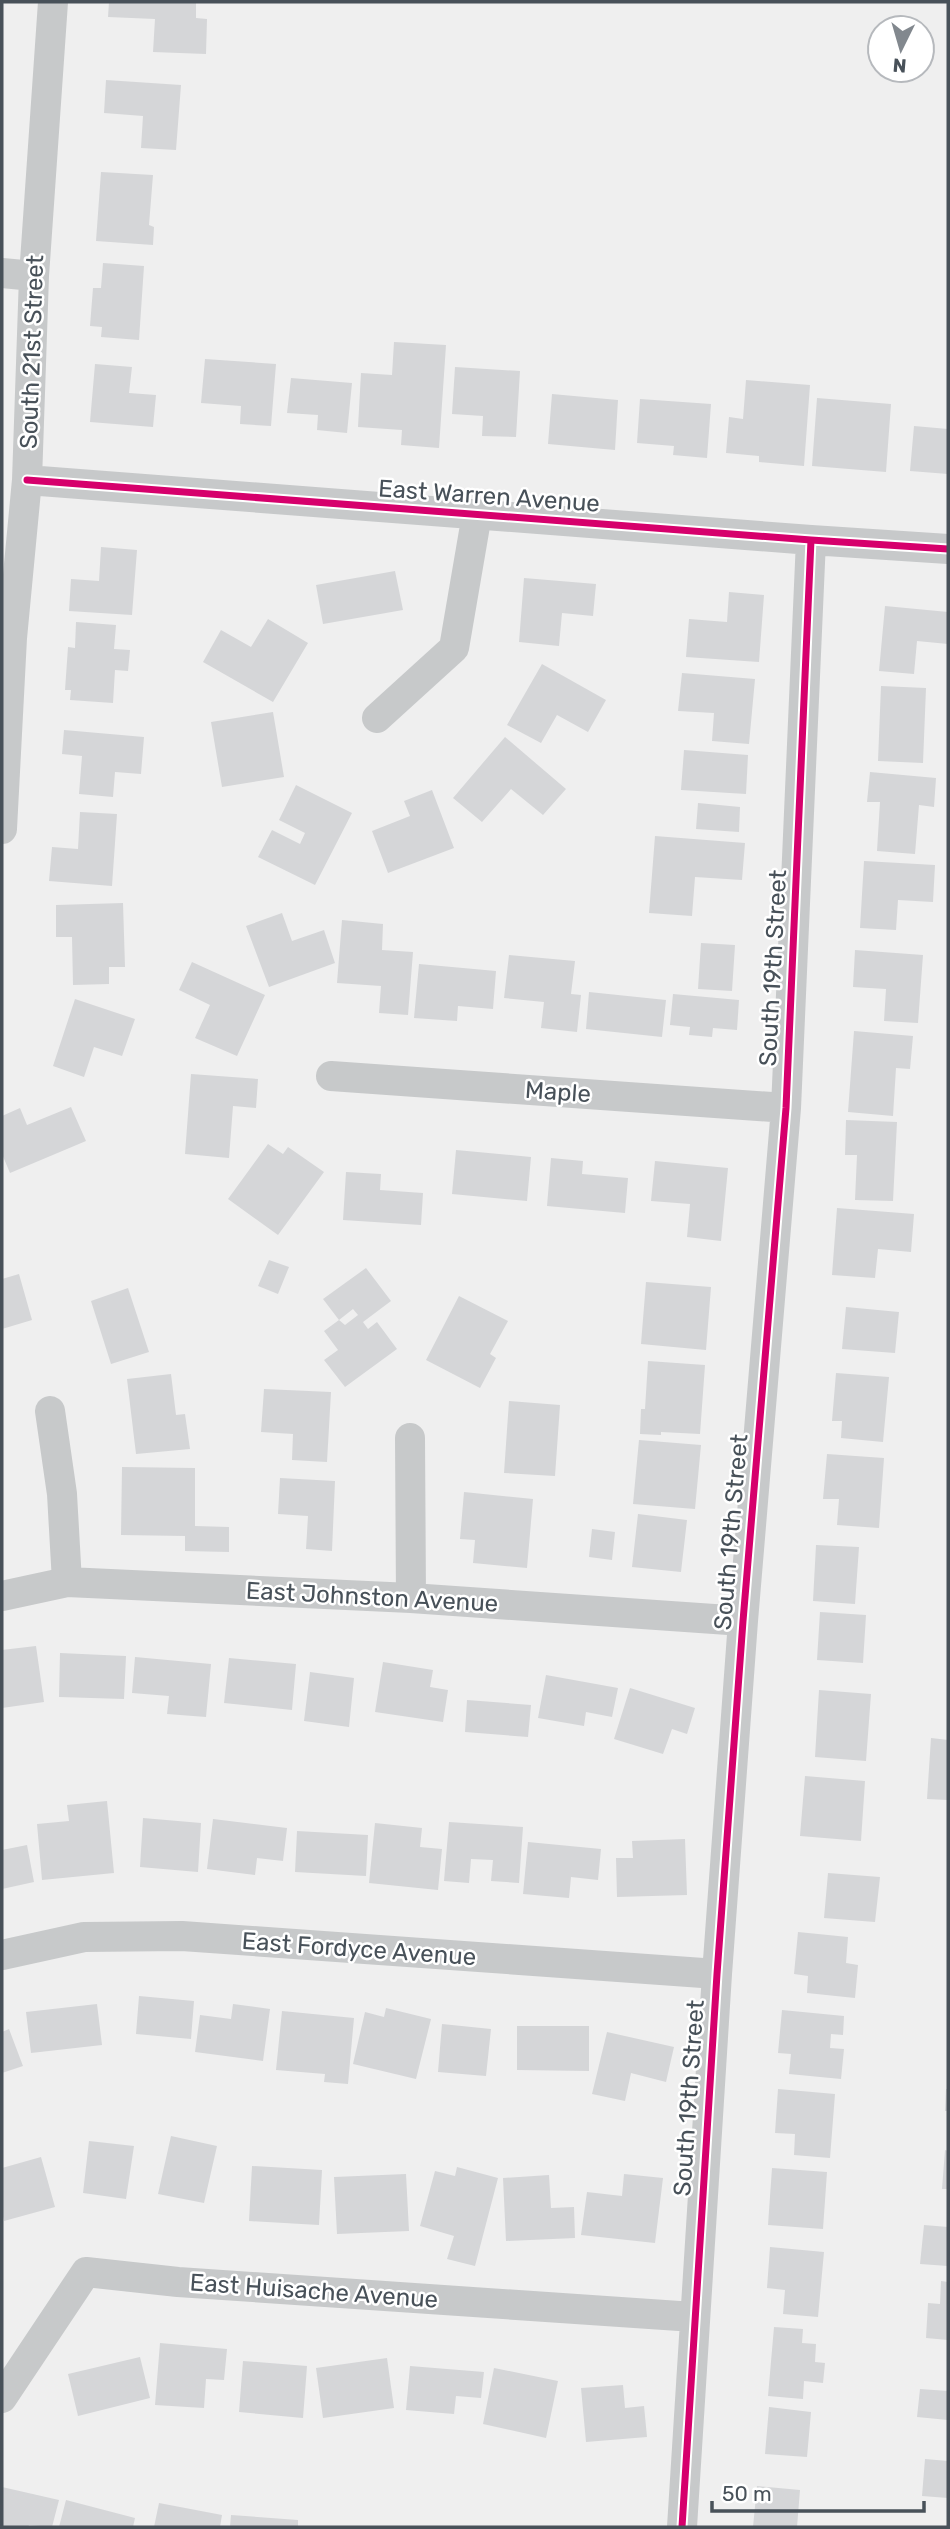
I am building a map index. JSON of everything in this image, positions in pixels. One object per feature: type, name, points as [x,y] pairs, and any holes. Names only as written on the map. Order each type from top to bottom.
[{"type":"street","name":"South 21st Street","points":[[2,829],[7,638],[27,480],[34,276],[53,2]]},
{"type":"street","points":[[2,273],[34,276]]},
{"type":"street","name":"East Warren Avenue","points":[[27,480],[948,549]]},
{"type":"street","points":[[377,718],[454,648],[477,514]]},
{"type":"street","name":"South 19th Street","points":[[682,2527],[717,1974],[743,1621],[786,1108],[811,540]]},
{"type":"street","name":"Maple","points":[[331,1076],[786,1108]]},
{"type":"street","points":[[50,1411],[62,1494],[67,1582]]},
{"type":"street","points":[[410,1438],[411,1598]]},
{"type":"street","name":"East Johnston Avenue","points":[[2,1596],[67,1582],[411,1598],[743,1621]]},
{"type":"street","name":"East Fordyce Avenue","points":[[2,1955],[84,1937],[182,1936],[717,1974]]},
{"type":"street","name":"East Huisache Avenue","points":[[2,2398],[86,2272],[178,2282],[694,2317]]},
{"type":"building","points":[[109,2],[196,2],[196,18],[207,19],[206,54],[153,52],[155,19],[108,17]]},
{"type":"building","points":[[106,80],[181,85],[176,150],[141,148],[143,116],[104,113]]},
{"type":"building","points":[[101,172],[153,175],[149,225],[154,227],[153,245],[96,241]]},
{"type":"building","points":[[103,263],[144,266],[139,340],[101,337],[102,327],[90,326],[93,288],[101,288]]},
{"type":"building","points":[[394,342],[446,345],[439,448],[401,445],[402,430],[358,427],[361,373],[392,375]]},
{"type":"building","points":[[205,359],[276,364],[271,426],[240,424],[241,406],[201,403]]},
{"type":"building","points":[[95,364],[132,367],[129,393],[156,395],[153,427],[90,422]]},
{"type":"building","points":[[455,367],[520,371],[516,437],[482,436],[483,416],[452,414]]},
{"type":"building","points":[[291,378],[352,383],[347,433],[317,430],[318,415],[287,413]]},
{"type":"building","points":[[746,380],[810,385],[804,466],[759,462],[759,456],[726,453],[729,417],[743,419]]},
{"type":"building","points":[[552,394],[618,400],[615,450],[548,444]]},
{"type":"building","points":[[817,398],[891,404],[886,472],[812,466]]},
{"type":"building","points":[[640,399],[711,404],[707,458],[673,455],[674,446],[637,443]]},
{"type":"building","points":[[914,426],[948,429],[948,474],[910,471]]},
{"type":"building","points":[[101,547],[137,550],[132,615],[69,611],[71,579],[99,581]]},
{"type":"building","points":[[395,571],[403,610],[323,624],[316,585]]},
{"type":"building","points":[[524,578],[596,584],[593,616],[562,613],[559,646],[519,642]]},
{"type":"building","points":[[729,592],[764,595],[759,662],[686,657],[689,619],[727,622]]},
{"type":"building","points":[[885,606],[948,612],[948,644],[917,641],[914,674],[879,671]]},
{"type":"building","points":[[268,619],[308,643],[273,702],[203,662],[221,630],[251,647]]},
{"type":"building","points":[[76,622],[116,625],[114,649],[130,650],[128,671],[115,670],[113,703],[70,700],[71,690],[65,690],[68,647],[75,648]]},
{"type":"building","points":[[542,664],[606,700],[588,732],[557,715],[541,743],[507,725]]},
{"type":"building","points":[[682,673],[755,679],[749,744],[712,741],[714,713],[678,711]]},
{"type":"building","points":[[881,686],[926,688],[923,763],[878,761]]},
{"type":"building","points":[[273,712],[284,777],[222,787],[211,722]]},
{"type":"building","points":[[64,730],[144,737],[141,774],[115,772],[113,797],[79,794],[82,756],[62,754]]},
{"type":"building","points":[[505,737],[566,789],[543,815],[511,789],[482,822],[453,798]]},
{"type":"building","points":[[684,750],[748,755],[746,794],[681,790]]},
{"type":"building","points":[[870,772],[936,778],[934,807],[919,805],[915,854],[877,851],[880,802],[867,802]]},
{"type":"building","points":[[296,785],[352,813],[315,885],[258,857],[272,830],[300,844],[305,833],[279,820]]},
{"type":"building","points":[[432,790],[454,848],[388,873],[372,831],[410,816],[404,801]]},
{"type":"building","points":[[698,803],[740,807],[739,832],[696,829]]},
{"type":"building","points":[[80,812],[117,814],[112,886],[49,881],[52,847],[78,849]]},
{"type":"building","points":[[655,836],[745,843],[742,880],[695,877],[692,916],[649,913]]},
{"type":"building","points":[[864,861],[935,865],[933,902],[898,900],[896,930],[860,928]]},
{"type":"building","points":[[123,903],[125,967],[109,967],[109,984],[73,985],[72,937],[56,937],[56,905]]},
{"type":"building","points":[[282,913],[292,941],[324,930],[335,963],[269,987],[246,926]]},
{"type":"building","points":[[342,920],[383,924],[382,950],[413,952],[408,1015],[379,1013],[381,986],[337,983]]},
{"type":"building","points":[[701,943],[735,945],[732,991],[698,989]]},
{"type":"building","points":[[855,950],[923,955],[918,1023],[884,1021],[886,989],[853,987]]},
{"type":"building","points":[[509,955],[575,961],[571,994],[581,995],[577,1032],[541,1028],[544,1002],[504,998]]},
{"type":"building","points":[[192,962],[265,995],[237,1056],[195,1038],[210,1005],[179,990]]},
{"type":"building","points":[[419,964],[496,971],[493,1009],[458,1006],[457,1021],[414,1018]]},
{"type":"building","points":[[589,992],[666,1000],[662,1037],[586,1029]]},
{"type":"building","points":[[673,994],[739,1000],[737,1030],[713,1028],[712,1037],[689,1035],[690,1027],[670,1025]]},
{"type":"building","points":[[75,999],[135,1019],[122,1056],[94,1047],[84,1077],[53,1066]]},
{"type":"building","points":[[854,1031],[913,1036],[910,1069],[896,1068],[893,1116],[848,1112]]},
{"type":"building","points":[[191,1074],[258,1079],[256,1108],[233,1106],[229,1158],[185,1154]]},
{"type":"building","points":[[71,1107],[86,1141],[10,1173],[2,1154],[2,1116],[20,1108],[27,1125]]},
{"type":"building","points":[[846,1120],[897,1122],[893,1201],[855,1200],[857,1155],[845,1155]]},
{"type":"building","points":[[268,1144],[283,1154],[288,1147],[324,1172],[278,1235],[228,1199]]},
{"type":"building","points":[[456,1150],[531,1157],[527,1201],[452,1194]]},
{"type":"building","points":[[551,1158],[583,1161],[582,1174],[628,1178],[625,1213],[547,1206]]},
{"type":"building","points":[[655,1161],[728,1168],[721,1241],[687,1237],[690,1204],[651,1201]]},
{"type":"building","points":[[346,1172],[381,1174],[380,1190],[423,1193],[421,1225],[343,1220]]},
{"type":"building","points":[[837,1208],[914,1214],[911,1252],[878,1249],[875,1278],[832,1275]]},
{"type":"building","points":[[269,1260],[289,1267],[278,1294],[258,1286]]},
{"type":"building","points":[[366,1268],[391,1301],[363,1322],[368,1329],[377,1322],[397,1349],[345,1387],[324,1360],[338,1350],[324,1331],[339,1320],[323,1299]],"holes":[[[353,1309],[358,1315],[345,1325],[339,1320]]]},
{"type":"building","points":[[19,1274],[32,1320],[2,1329],[2,1279]]},
{"type":"building","points":[[646,1282],[711,1287],[706,1350],[641,1344]]},
{"type":"building","points":[[128,1288],[149,1352],[111,1364],[91,1301]]},
{"type":"building","points":[[459,1296],[508,1321],[490,1354],[496,1358],[480,1388],[426,1360]]},
{"type":"building","points":[[846,1307],[899,1312],[895,1353],[842,1349]]},
{"type":"building","points":[[648,1361],[705,1365],[700,1434],[640,1434],[641,1409],[645,1409]]},
{"type":"building","points":[[836,1373],[889,1377],[883,1442],[841,1438],[842,1421],[832,1421]]},
{"type":"building","points":[[171,1374],[176,1415],[185,1414],[190,1449],[136,1454],[127,1379]]},
{"type":"building","points":[[264,1389],[331,1392],[327,1462],[292,1460],[293,1434],[261,1432]]},
{"type":"building","points":[[509,1401],[560,1405],[555,1476],[504,1473]]},
{"type":"building","points":[[639,1440],[701,1445],[695,1509],[633,1504]]},
{"type":"building","points":[[827,1454],[884,1458],[879,1528],[837,1525],[839,1499],[823,1499]]},
{"type":"building","points":[[122,1467],[195,1468],[195,1526],[229,1527],[229,1552],[185,1551],[185,1536],[121,1535]]},
{"type":"building","points":[[280,1478],[335,1481],[332,1551],[306,1549],[308,1516],[278,1514]]},
{"type":"building","points":[[464,1492],[533,1499],[527,1568],[473,1563],[475,1540],[460,1539]]},
{"type":"building","points":[[638,1514],[687,1520],[681,1572],[632,1567]]},
{"type":"building","points":[[592,1529],[615,1532],[612,1560],[589,1557]]},
{"type":"building","points":[[816,1545],[859,1547],[855,1604],[813,1601]]},
{"type":"building","points":[[820,1612],[866,1615],[863,1663],[817,1660]]},
{"type":"building","points":[[36,1646],[44,1702],[2,1708],[2,1650]]},
{"type":"building","points":[[60,1653],[126,1656],[124,1699],[59,1697]]},
{"type":"building","points":[[135,1657],[211,1664],[206,1717],[167,1714],[169,1696],[132,1693]]},
{"type":"building","points":[[229,1658],[296,1664],[292,1710],[224,1703]]},
{"type":"building","points":[[383,1662],[433,1670],[430,1687],[448,1690],[443,1722],[375,1712]]},
{"type":"building","points":[[310,1672],[354,1678],[349,1727],[304,1721]]},
{"type":"building","points":[[546,1675],[618,1688],[612,1717],[586,1712],[584,1726],[538,1718]]},
{"type":"building","points":[[630,1688],[695,1708],[687,1734],[672,1729],[663,1754],[614,1739]]},
{"type":"building","points":[[819,1690],[871,1694],[866,1761],[815,1757]]},
{"type":"building","points":[[467,1700],[531,1705],[528,1737],[465,1732]]},
{"type":"building","points":[[931,1738],[948,1740],[948,1800],[927,1799]]},
{"type":"building","points":[[805,1776],[865,1781],[861,1841],[800,1836]]},
{"type":"building","points":[[107,1801],[114,1873],[42,1880],[37,1824],[69,1821],[67,1805]]},
{"type":"building","points":[[143,1818],[201,1823],[198,1872],[140,1867]]},
{"type":"building","points":[[213,1819],[287,1828],[283,1861],[257,1858],[255,1875],[207,1869]]},
{"type":"building","points":[[449,1822],[523,1827],[519,1883],[491,1881],[493,1860],[471,1859],[469,1883],[444,1881]]},
{"type":"building","points":[[375,1823],[422,1828],[420,1847],[442,1849],[438,1890],[369,1883]]},
{"type":"building","points":[[297,1831],[368,1835],[366,1876],[295,1872]]},
{"type":"building","points":[[685,1839],[687,1895],[617,1897],[616,1858],[633,1858],[632,1841]]},
{"type":"building","points":[[528,1842],[601,1849],[598,1880],[571,1877],[569,1898],[523,1894]]},
{"type":"building","points":[[27,1845],[34,1882],[2,1889],[2,1850]]},
{"type":"building","points":[[828,1873],[880,1877],[875,1922],[824,1918]]},
{"type":"building","points":[[798,1932],[848,1937],[846,1963],[858,1965],[855,1998],[807,1993],[808,1976],[794,1974]]},
{"type":"building","points":[[139,1996],[194,2001],[191,2039],[136,2034]]},
{"type":"building","points":[[97,2004],[102,2045],[31,2053],[26,2012]]},
{"type":"building","points":[[233,2004],[270,2009],[263,2061],[195,2052],[200,2015],[231,2019]]},
{"type":"building","points":[[386,2008],[431,2019],[416,2079],[353,2064],[365,2012],[384,2017]]},
{"type":"building","points":[[782,2010],[844,2016],[843,2035],[831,2034],[830,2048],[844,2049],[841,2079],[789,2074],[791,2054],[778,2053]]},
{"type":"building","points":[[282,2011],[354,2018],[348,2084],[324,2082],[325,2074],[276,2070]]},
{"type":"building","points":[[442,2024],[491,2029],[486,2076],[438,2072]]},
{"type":"building","points":[[517,2026],[589,2026],[589,2071],[517,2070]]},
{"type":"building","points":[[9,2029],[23,2066],[2,2073],[2,2032]]},
{"type":"building","points":[[607,2032],[674,2047],[666,2082],[631,2073],[625,2101],[592,2094]]},
{"type":"building","points":[[778,2089],[835,2094],[830,2158],[794,2155],[795,2134],[775,2133]]},
{"type":"building","points":[[948,2089],[948,2111],[945,2111]]},
{"type":"building","points":[[171,2136],[217,2146],[204,2203],[158,2194]]},
{"type":"building","points":[[89,2141],[134,2146],[126,2199],[83,2193]]},
{"type":"building","points":[[945,2150],[948,2151],[948,2189],[942,2189]]},
{"type":"building","points":[[41,2157],[55,2207],[4,2221],[2,2168]]},
{"type":"building","points":[[252,2166],[322,2170],[319,2225],[249,2221]]},
{"type":"building","points":[[457,2167],[498,2178],[475,2266],[447,2259],[454,2236],[420,2226],[435,2171],[455,2176]]},
{"type":"building","points":[[772,2168],[827,2172],[823,2229],[768,2225]]},
{"type":"building","points":[[406,2174],[409,2231],[337,2234],[334,2177]]},
{"type":"building","points":[[624,2174],[663,2178],[655,2243],[581,2235],[587,2192],[622,2196]]},
{"type":"building","points":[[549,2175],[551,2208],[574,2207],[575,2238],[506,2241],[503,2178]]},
{"type":"building","points":[[924,2225],[948,2227],[948,2266],[920,2264]]},
{"type":"building","points":[[770,2247],[824,2252],[818,2317],[783,2314],[785,2290],[767,2288]]},
{"type":"building","points":[[941,2281],[948,2282],[948,2340],[926,2338],[928,2303],[940,2304]]},
{"type":"building","points":[[774,2327],[803,2329],[802,2343],[816,2344],[815,2362],[825,2363],[823,2383],[804,2381],[803,2399],[768,2396]]},
{"type":"building","points":[[160,2343],[227,2349],[224,2380],[206,2379],[204,2408],[155,2405]]},
{"type":"building","points":[[140,2357],[150,2398],[78,2416],[68,2374]]},
{"type":"building","points":[[387,2358],[394,2408],[323,2418],[316,2368]]},
{"type":"building","points":[[243,2361],[307,2366],[303,2418],[239,2412]]},
{"type":"building","points":[[410,2366],[484,2372],[481,2398],[456,2396],[454,2414],[406,2410]]},
{"type":"building","points":[[494,2368],[558,2381],[546,2438],[483,2424]]},
{"type":"building","points":[[623,2385],[625,2408],[644,2406],[647,2437],[586,2442],[581,2388]]},
{"type":"building","points":[[920,2389],[948,2391],[948,2420],[917,2417]]},
{"type":"building","points":[[769,2407],[811,2412],[807,2457],[765,2454]]},
{"type":"building","points":[[925,2459],[948,2461],[948,2498],[922,2496]]},
{"type":"building","points":[[757,2486],[800,2490],[797,2527],[753,2527]]},
{"type":"building","points":[[2,2487],[59,2500],[52,2527],[2,2527]]},
{"type":"building","points":[[66,2500],[135,2518],[133,2527],[59,2527]]},
{"type":"building","points":[[159,2503],[222,2515],[220,2527],[154,2527]]},
{"type":"building","points":[[231,2515],[298,2520],[298,2527],[230,2527]]},
{"type":"cycle path","points":[[27,480],[948,549]]},
{"type":"cycle path","points":[[682,2527],[717,1974],[743,1621],[786,1108],[811,540]]}]
